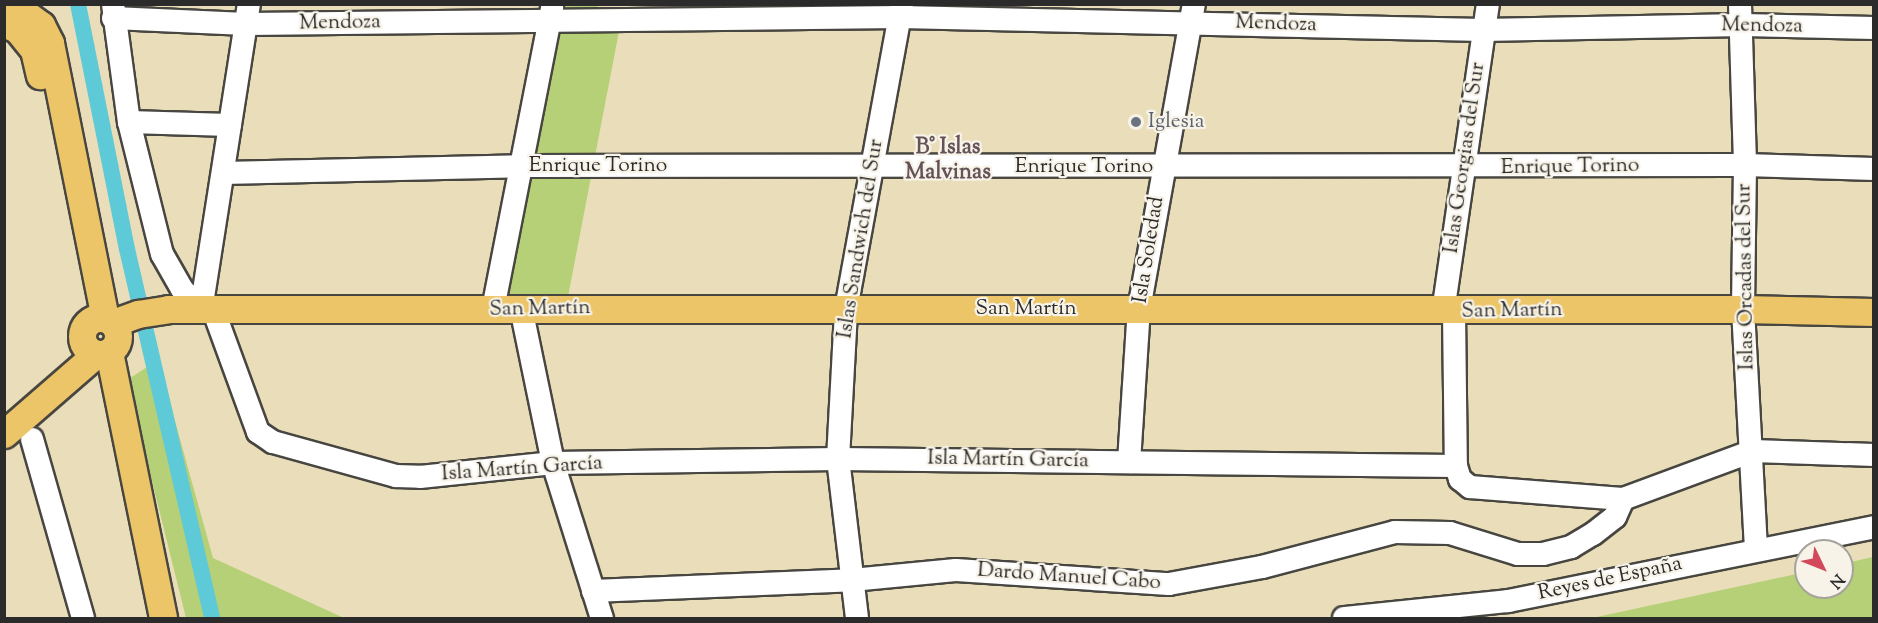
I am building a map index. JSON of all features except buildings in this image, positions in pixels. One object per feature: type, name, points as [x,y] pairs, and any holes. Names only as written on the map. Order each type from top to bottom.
[{"type":"main road","points":[[19,12],[41,25],[42,46],[107,336],[164,618]]},
{"type":"main road","name":"San Martín","points":[[107,336],[198,310],[521,308],[1449,312],[1743,309],[1874,312]]},
{"type":"main road","points":[[4,434],[60,383],[63,368],[107,336]]},
{"type":"main road","points":[[107,336],[154,618]]},
{"type":"street","name":"Islas Georgias del Sur","points":[[1456,466],[1449,312],[1465,168],[1488,4]]},
{"type":"street","name":"Mendoza","points":[[113,11],[247,14],[901,11],[1192,13],[1483,30],[1742,15],[1874,28]]},
{"type":"street","points":[[113,11],[129,122],[162,254],[182,289],[198,310]]},
{"type":"street","name":"Islas Sandwich del Sur","points":[[857,618],[838,459],[846,309],[901,11]]},
{"type":"street","points":[[493,309],[551,12]]},
{"type":"street","name":"Isla Soledad","points":[[1130,462],[1139,309],[1162,167],[1192,13]]},
{"type":"street","points":[[198,310],[223,173],[247,14]]},
{"type":"street","name":"Islas Orcadas del Sur","points":[[1742,15],[1745,165],[1743,309],[1753,451],[1756,549]]},
{"type":"street","points":[[129,122],[230,125]]},
{"type":"street","name":"Enrique Torino","points":[[223,173],[520,166],[1465,168],[1745,165],[1874,169]]},
{"type":"street","points":[[521,308],[553,464],[602,618]]},
{"type":"street","name":"Isla Martín García","points":[[198,310],[258,432],[273,442],[396,476],[420,477],[553,464],[838,459],[1456,466]]},
{"type":"street","points":[[32,439],[83,618]]},
{"type":"street","points":[[1456,466],[1460,479],[1470,487],[1623,500],[1753,451],[1874,455]]},
{"type":"street","name":"Dardo Manuel Cabo","points":[[593,591],[852,580],[967,570],[1169,584],[1262,567],[1395,532],[1450,533],[1518,554],[1543,554],[1571,547],[1593,534],[1615,517],[1623,500]]},
{"type":"street","name":"Reyes de España","points":[[1344,618],[1508,600],[1874,527]]},
{"type":"green space","points":[[554,5],[598,5],[595,21],[621,21],[566,307],[494,308]]},
{"type":"green space","points":[[158,360],[213,558],[344,618],[186,618],[127,380]]},
{"type":"green space","points":[[1873,557],[1873,618],[1592,618],[1794,575],[1794,599],[1854,599],[1854,561]]},
{"type":"waterway","points":[[78,4],[127,249],[212,618]]},
{"type":"place","name":"Iglesia","points":[[1136,122]]},
{"type":"district","name":"B° Islas Malvinas","points":[[948,160]]}]
